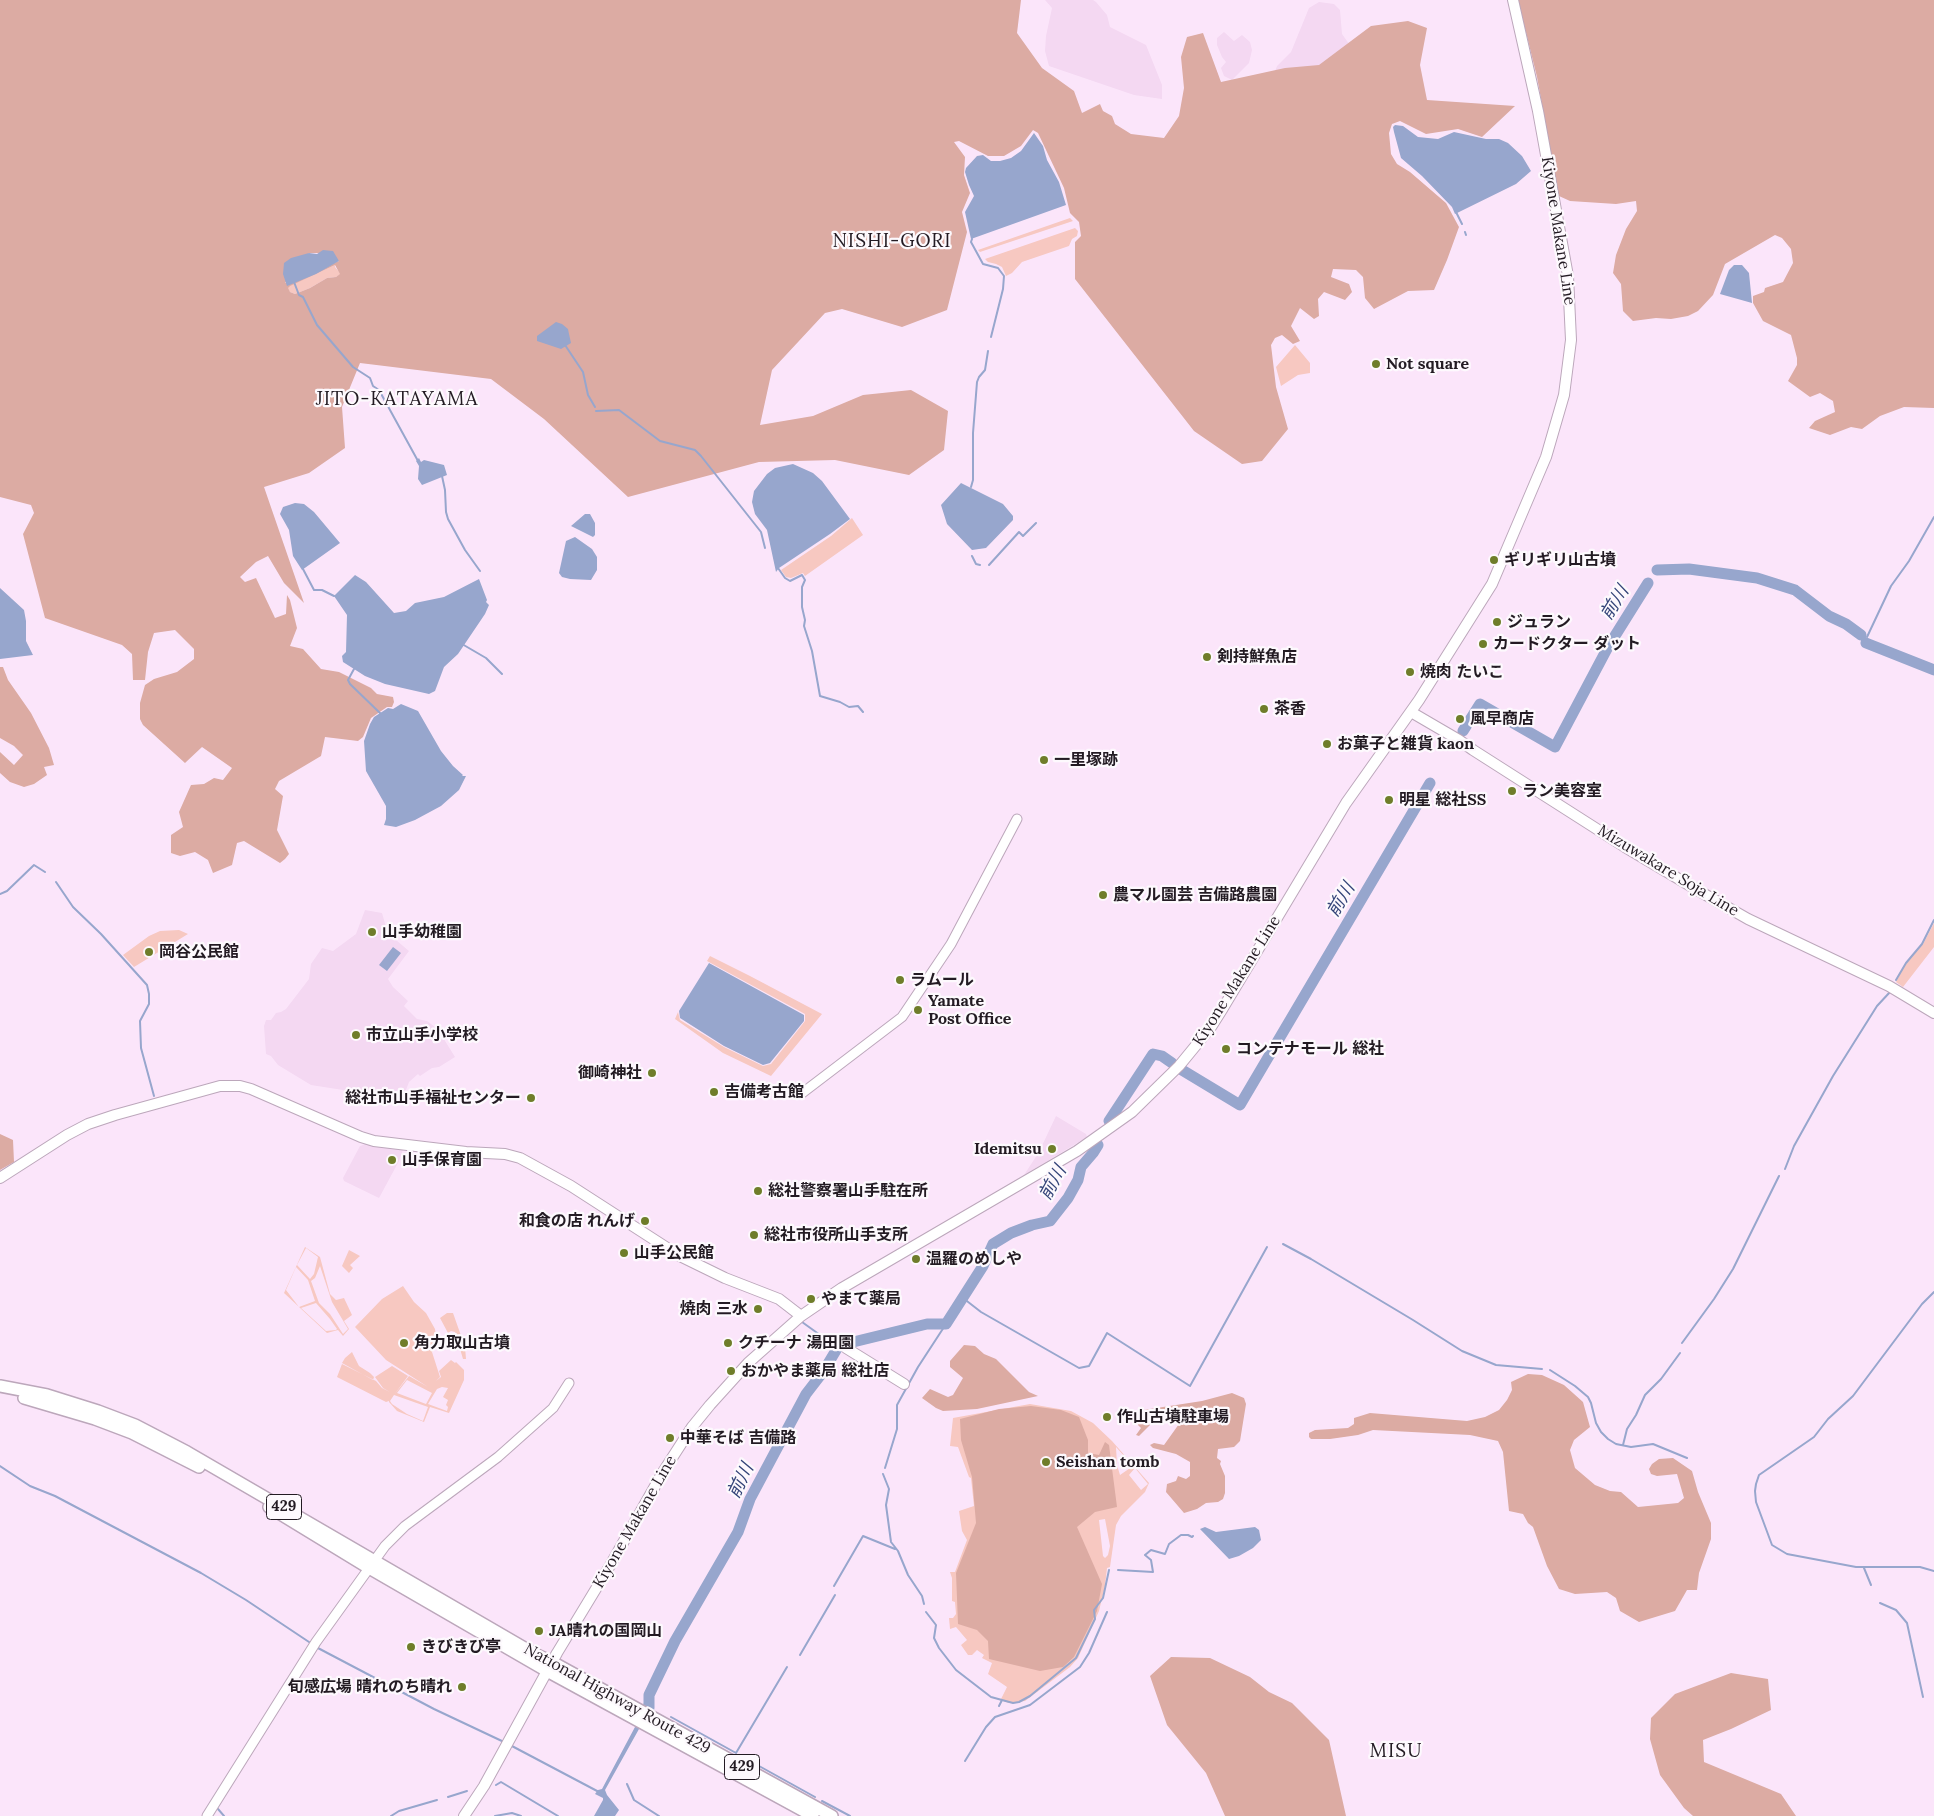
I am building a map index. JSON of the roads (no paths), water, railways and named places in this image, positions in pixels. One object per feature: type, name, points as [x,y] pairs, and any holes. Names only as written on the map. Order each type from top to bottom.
[{"type":"highway","name":"National Highway Route 429","points":[[0,1386],[47,1395],[135,1425],[187,1452],[372,1564]]},
{"type":"highway","name":"National Highway Route 429","points":[[0,1393],[45,1403],[95,1419],[132,1433],[183,1458],[636,1713],[813,1816]]},
{"type":"highway","name":"National Highway Route 429","points":[[650,1721],[832,1816]]},
{"type":"main road","name":"Kiyone Makane Line","points":[[464,1816],[484,1786],[550,1666],[611,1564],[662,1472],[692,1427],[733,1378],[800,1316],[842,1288],[1077,1151],[1132,1112],[1158,1088],[1211,1028],[1346,803],[1411,712],[1492,584],[1546,457],[1561,409],[1568,374],[1571,340],[1568,276],[1538,111],[1513,0]]},
{"type":"main road","name":"Mizuwakare Soja Line","points":[[1411,712],[1459,740],[1625,847],[1707,896],[1748,919],[1889,986],[1934,1012]]},
{"type":"main road","points":[[0,1178],[67,1135],[88,1124],[220,1086],[246,1087],[374,1141],[466,1152],[505,1154],[520,1158],[571,1186],[678,1255],[725,1278],[779,1299],[800,1316]]},
{"type":"main road","points":[[846,1348],[904,1384]]},
{"type":"street","points":[[801,1094],[902,1017],[951,944],[1017,819]]},
{"type":"street","points":[[207,1816],[314,1645],[390,1539],[498,1458],[559,1400],[569,1383]]},
{"type":"water","points":[[1395,125],[1403,126],[1418,137],[1438,139],[1454,132],[1486,139],[1499,139],[1508,143],[1522,156],[1531,171],[1516,184],[1455,214],[1452,207],[1422,176],[1401,158],[1393,127]]},
{"type":"water","points":[[1034,133],[1043,146],[1047,160],[1059,182],[1066,205],[971,239],[965,212],[974,196],[965,172],[966,168],[977,156],[983,155],[991,161],[1011,158],[1021,151]]},
{"type":"water","points":[[323,250],[333,251],[339,261],[316,274],[287,286],[283,274],[284,263],[291,258],[309,253],[317,254]]},
{"type":"water","points":[[1734,265],[1742,265],[1749,273],[1752,303],[1720,294],[1729,270]]},
{"type":"water","points":[[556,322],[568,329],[571,343],[561,349],[537,341],[537,336]]},
{"type":"water","points":[[419,458],[421,462],[424,460],[444,465],[447,475],[422,485],[418,479],[419,466],[416,461]]},
{"type":"water","points":[[793,464],[813,473],[822,481],[850,519],[779,568],[776,572],[767,530],[755,514],[752,502],[754,491],[767,474],[775,468]]},
{"type":"water","points":[[961,483],[1003,504],[1013,516],[1013,520],[986,548],[972,550],[947,524],[941,505]]},
{"type":"water","points":[[295,503],[304,504],[314,512],[340,543],[302,570],[293,556],[289,530],[280,514],[283,507]]},
{"type":"water","points":[[585,514],[590,514],[595,523],[595,535],[593,537],[571,526]]},
{"type":"water","points":[[575,537],[592,549],[597,557],[597,570],[591,580],[570,579],[562,577],[559,573],[566,541]]},
{"type":"water","points":[[355,575],[366,582],[394,613],[406,611],[415,603],[444,597],[479,579],[487,600],[486,602],[489,605],[458,654],[444,667],[435,691],[429,694],[385,684],[365,676],[343,662],[342,656],[346,652],[347,615],[334,596]]},
{"type":"water","points":[[0,588],[24,610],[26,641],[33,655],[0,659]]},
{"type":"water","points":[[401,704],[418,711],[441,751],[462,776],[466,776],[459,790],[441,806],[415,820],[396,827],[384,825],[386,806],[366,771],[364,741],[374,717],[388,708],[393,709]]},
{"type":"water","points":[[393,947],[401,953],[387,971],[379,965]]},
{"type":"water","points":[[709,963],[804,1015],[804,1021],[770,1063],[763,1065],[724,1046],[680,1018],[679,1011]]},
{"type":"water","points":[[1205,1527],[1216,1532],[1255,1527],[1259,1530],[1261,1540],[1253,1548],[1229,1559],[1200,1529]]},
{"type":"water","points":[[648,1692],[651,1693],[654,1707],[639,1729],[605,1790],[619,1810],[615,1816],[594,1816],[603,1800],[603,1798],[595,1794],[598,1790],[602,1789],[635,1727]]},
{"type":"waterway","points":[[1456,212],[1462,224]]},
{"type":"waterway","points":[[972,239],[971,242],[983,264],[998,268],[1004,276],[1003,289],[991,337]]},
{"type":"waterway","points":[[294,282],[299,295],[303,297],[317,325],[353,367],[370,378],[373,386],[379,390],[418,461]]},
{"type":"waterway","points":[[565,345],[583,372],[588,395],[595,407]]},
{"type":"waterway","points":[[971,487],[973,480],[973,433],[977,382],[985,370],[988,351]]},
{"type":"waterway","points":[[596,411],[619,410],[660,441],[695,450],[761,532],[765,548]]},
{"type":"waterway","points":[[442,476],[448,519],[465,550],[480,571]]},
{"type":"waterway","points":[[1867,637],[1891,586],[1909,561],[1934,517]]},
{"type":"waterway","points":[[989,565],[1019,532],[1023,536],[1036,523]]},
{"type":"waterway","points":[[972,556],[976,564],[980,565]]},
{"type":"waterway","points":[[778,568],[785,578],[790,581],[802,575],[805,580],[802,587],[804,626],[812,651],[820,696],[849,707],[858,706],[863,712]]},
{"type":"waterway","points":[[303,569],[314,590],[322,590],[334,596]]},
{"type":"waterway","name":"前川","points":[[1657,570],[1689,569],[1757,578],[1795,590],[1829,616],[1846,624],[1861,635]]},
{"type":"waterway","name":"前川","points":[[1463,731],[1480,704],[1555,747],[1608,647],[1648,583]]},
{"type":"waterway","name":"前川","points":[[1866,643],[1934,670]]},
{"type":"waterway","points":[[462,644],[486,658],[502,674]]},
{"type":"waterway","points":[[354,669],[348,680],[350,684],[381,714]]},
{"type":"waterway","name":"前川","points":[[1182,1070],[1240,1105],[1430,783]]},
{"type":"waterway","points":[[0,894],[7,891],[34,865],[45,872]]},
{"type":"waterway","points":[[56,882],[73,907],[101,934],[147,985],[149,1004],[140,1021],[141,1048],[154,1096]]},
{"type":"waterway","points":[[1896,980],[1906,963],[1922,944],[1934,920]]},
{"type":"waterway","points":[[1785,1169],[1794,1146],[1833,1076],[1877,1006],[1890,992]]},
{"type":"waterway","name":"前川","points":[[1109,1121],[1153,1054],[1162,1056],[1172,1063]]},
{"type":"waterway","name":"前川","points":[[649,1708],[649,1695],[675,1641],[738,1532],[750,1499],[806,1394],[823,1372],[838,1347],[927,1324],[946,1324],[983,1266],[993,1244],[1011,1233],[1050,1221],[1068,1198],[1078,1180],[1081,1167],[1098,1145]]},
{"type":"waterway","points":[[1682,1343],[1733,1269],[1779,1176]]},
{"type":"waterway","points":[[1283,1244],[1462,1351],[1496,1365],[1542,1369]]},
{"type":"waterway","points":[[963,1298],[981,1312],[1079,1368],[1089,1366],[1107,1333],[1190,1386],[1267,1247]]},
{"type":"waterway","points":[[1934,1292],[1922,1304],[1853,1396],[1828,1419],[1814,1437],[1759,1475],[1755,1491],[1756,1502],[1772,1545],[1787,1554],[1856,1567],[1920,1567],[1934,1571]]},
{"type":"waterway","points":[[802,1322],[837,1349]]},
{"type":"waterway","points":[[885,1468],[897,1429],[897,1405],[918,1367],[946,1324]]},
{"type":"waterway","points":[[1623,1445],[1627,1429],[1645,1395],[1661,1379],[1680,1353]]},
{"type":"waterway","points":[[1550,1370],[1588,1397],[1596,1423],[1608,1439],[1616,1444],[1631,1447],[1653,1444],[1687,1458]]},
{"type":"waterway","points":[[0,1466],[30,1486],[55,1496],[201,1573],[246,1600],[312,1644]]},
{"type":"waterway","points":[[883,1474],[889,1489],[886,1505],[891,1542],[898,1551],[908,1575],[922,1596],[924,1604]]},
{"type":"waterway","points":[[1118,1570],[1153,1572],[1151,1560],[1145,1555],[1151,1550],[1165,1554],[1169,1544],[1181,1535],[1193,1536]]},
{"type":"waterway","points":[[834,1586],[863,1536],[895,1549]]},
{"type":"waterway","points":[[1864,1568],[1871,1585]]},
{"type":"waterway","points":[[926,1612],[936,1625],[934,1638],[939,1648],[956,1670],[991,1697],[1013,1703],[1019,1702],[1030,1696],[1076,1658],[1095,1619],[1094,1610],[1103,1598],[1109,1570]]},
{"type":"waterway","points":[[800,1655],[835,1595]]},
{"type":"waterway","points":[[1880,1603],[1896,1610],[1907,1623],[1923,1697]]},
{"type":"waterway","points":[[965,1761],[986,1727],[995,1717],[1030,1705],[1080,1667],[1089,1653],[1107,1612]]},
{"type":"waterway","points":[[316,1647],[434,1709],[504,1742]]},
{"type":"waterway","points":[[736,1753],[787,1667]]},
{"type":"waterway","points":[[999,1706],[1002,1700]]},
{"type":"waterway","points":[[671,1717],[736,1753]]},
{"type":"waterway","points":[[510,1745],[599,1792]]},
{"type":"waterway","points":[[741,1756],[815,1797]]},
{"type":"waterway","points":[[496,1785],[501,1782],[558,1816]]},
{"type":"waterway","points":[[627,1784],[634,1800],[659,1816]]},
{"type":"waterway","points":[[448,1797],[467,1791]]},
{"type":"waterway","points":[[391,1816],[399,1811],[437,1800]]},
{"type":"waterway","points":[[822,1801],[850,1816]]},
{"type":"waterway","points":[[218,1809],[224,1816]]},
{"type":"waterway","points":[[495,1816],[512,1813],[521,1816]]},
{"type":"place","name":"Not square","points":[[1376,364]]},
{"type":"place","name":"ギリギリ山古墳","points":[[1494,560]]},
{"type":"place","name":"ジュラン","points":[[1497,622]]},
{"type":"place","name":"カードクター ダット","points":[[1483,644]]},
{"type":"place","name":"剣持鮮魚店","points":[[1207,657]]},
{"type":"place","name":"焼肉 たいこ","points":[[1410,672]]},
{"type":"place","name":"茶香","points":[[1264,709]]},
{"type":"place","name":"風早商店","points":[[1460,719]]},
{"type":"place","name":"お菓子と雑貨 kaon","points":[[1327,744]]},
{"type":"place","name":"一里塚跡","points":[[1044,760]]},
{"type":"place","name":"ラン美容室","points":[[1512,791]]},
{"type":"place","name":"明星 総社SS","points":[[1389,800]]},
{"type":"place","name":"農マル園芸 吉備路農園","points":[[1103,895]]},
{"type":"place","name":"山手幼稚園","points":[[372,932]]},
{"type":"place","name":"岡谷公民館","points":[[149,952]]},
{"type":"place","name":"ラムール","points":[[900,980]]},
{"type":"place","name":"Yamate Post Office","points":[[918,1010]]},
{"type":"place","name":"市立山手小学校","points":[[356,1035]]},
{"type":"place","name":"コンテナモール 総社","points":[[1226,1049]]},
{"type":"place","name":"御崎神社","points":[[652,1073]]},
{"type":"place","name":"吉備考古館","points":[[714,1092]]},
{"type":"place","name":"総社市山手福祉センター","points":[[531,1098]]},
{"type":"place","name":"Idemitsu","points":[[1052,1149]]},
{"type":"place","name":"山手保育園","points":[[392,1160]]},
{"type":"place","name":"総社警察署山手駐在所","points":[[758,1191]]},
{"type":"place","name":"和食の店 れんげ","points":[[645,1221]]},
{"type":"place","name":"総社市役所山手支所","points":[[754,1235]]},
{"type":"place","name":"山手公民館","points":[[624,1253]]},
{"type":"place","name":"温羅のめしや","points":[[916,1259]]},
{"type":"place","name":"やまて薬局","points":[[811,1299]]},
{"type":"place","name":"焼肉 三水","points":[[758,1309]]},
{"type":"place","name":"角力取山古墳","points":[[404,1343]]},
{"type":"place","name":"クチーナ 湯田園","points":[[728,1343]]},
{"type":"place","name":"おかやま薬局 総社店","points":[[731,1371]]},
{"type":"place","name":"作山古墳駐車場","points":[[1107,1417]]},
{"type":"place","name":"中華そば 吉備路","points":[[670,1438]]},
{"type":"place","name":"Seishan tomb","points":[[1046,1462]]},
{"type":"place","name":"JA晴れの国岡山","points":[[539,1631]]},
{"type":"place","name":"きびきび亭","points":[[411,1647]]},
{"type":"place","name":"旬感広場 晴れのち晴れ","points":[[462,1687]]},
{"type":"district","name":"NISHI-GORI","points":[[892,242]]},
{"type":"district","name":"JITO-KATAYAMA","points":[[397,400]]},
{"type":"district","name":"MISU","points":[[1396,1752]]}]
